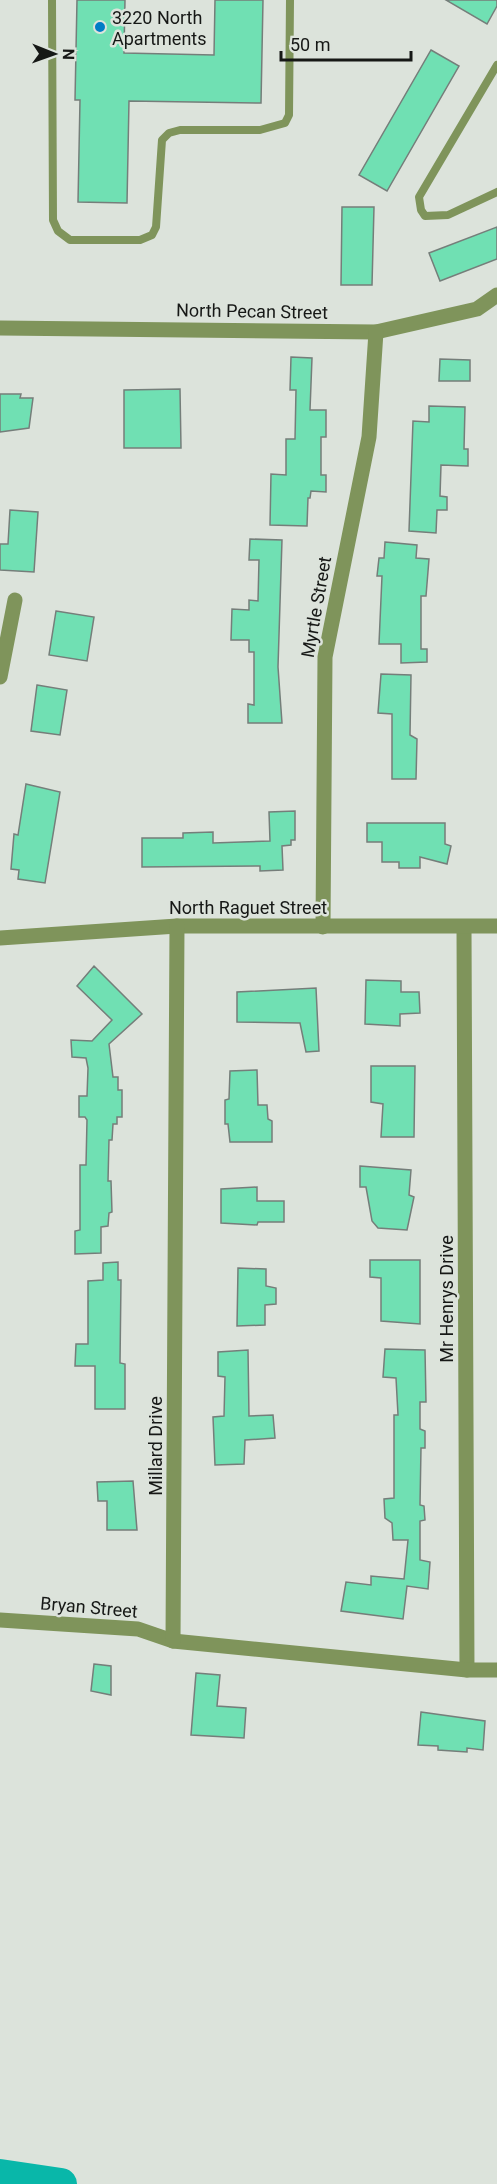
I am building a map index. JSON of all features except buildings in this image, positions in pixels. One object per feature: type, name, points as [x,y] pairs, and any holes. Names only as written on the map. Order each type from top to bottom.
[{"type":"street","name":"North Pecan Street","points":[[0,328],[376,332],[477,309],[497,295]]},
{"type":"street","name":"Myrtle Street","points":[[323,927],[325,657],[369,437],[376,332]]},
{"type":"street","points":[[0,677],[15,600]]},
{"type":"street","name":"North Raguet Street","points":[[0,938],[177,926],[464,928],[497,926]]},
{"type":"street","name":"Millard Drive","points":[[173,1641],[177,926]]},
{"type":"street","name":"Mr Henrys Drive","points":[[464,928],[467,1670]]},
{"type":"street","name":"Bryan Street","points":[[0,1620],[138,1629],[173,1641]]},
{"type":"street","points":[[173,1641],[467,1670],[497,1670]]},
{"type":"lane","points":[[52,0],[53,220],[58,231],[70,240],[128,240],[146,237],[156,227],[162,140],[169,133],[180,130],[260,130],[285,123],[289,115],[290,0]]},
{"type":"lane","points":[[497,65],[419,196],[420,210],[425,216],[448,215],[497,192]]},
{"type":"waterway","points":[[0,2175],[61,2184]]},
{"type":"place","name":"3220 North Apartments","points":[[100,27]]}]
